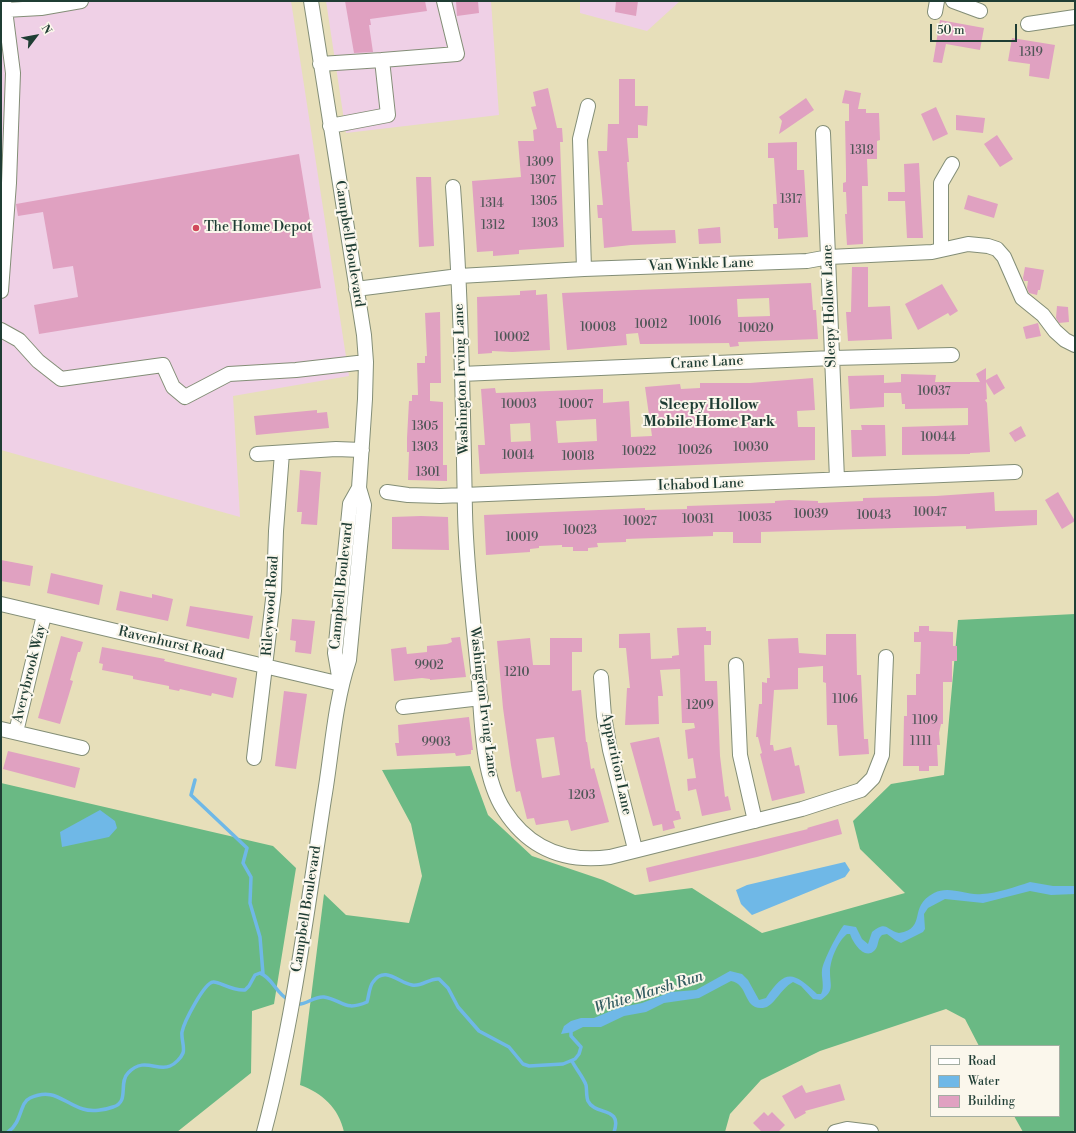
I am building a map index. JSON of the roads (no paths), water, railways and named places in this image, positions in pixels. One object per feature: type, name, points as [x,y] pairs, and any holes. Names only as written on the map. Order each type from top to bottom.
[{"type":"street","points":[[1,292],[9,183],[14,74],[4,6],[41,8],[81,1]]},
{"type":"street","name":"Campbell Boulevard","points":[[264,1132],[286,1039],[341,684],[349,660],[364,504],[359,488],[366,362],[311,1]]},
{"type":"street","points":[[320,64],[457,54],[444,1]]},
{"type":"street","points":[[953,1],[980,11]]},
{"type":"street","points":[[1028,24],[1075,17]]},
{"type":"street","points":[[330,126],[388,115],[382,60]]},
{"type":"street","points":[[584,269],[580,139],[588,106]]},
{"type":"street","name":"Sleepy Hollow Lane","points":[[823,132],[837,479]]},
{"type":"street","points":[[941,249],[941,182],[952,164]]},
{"type":"street","name":"Washington Irving Lane","points":[[453,188],[459,276],[465,495],[473,628],[490,776],[503,809],[523,834],[539,846],[572,857],[589,860],[610,857],[755,821],[844,797],[861,790],[869,785],[878,769],[882,755],[886,657]]},
{"type":"street","name":"Van Winkle Lane","points":[[356,289],[459,276],[584,269],[807,261],[829,257],[932,252],[968,244],[988,246],[997,249],[1004,257],[1022,298],[1036,309],[1065,340],[1075,345]]},
{"type":"street","points":[[1,330],[19,340],[38,361],[61,379],[164,365],[173,387],[185,397],[229,374],[296,370],[366,362]]},
{"type":"street","name":"Crane Lane","points":[[461,374],[832,358],[952,355]]},
{"type":"street","points":[[256,454],[336,449],[362,450]]},
{"type":"street","name":"Rileywood Road","points":[[254,758],[274,591],[276,531],[282,453]]},
{"type":"street","name":"Ichabod Lane","points":[[387,492],[424,496],[465,495],[1015,472]]},
{"type":"street","name":"Ravenhurst Road","points":[[1,604],[341,684]]},
{"type":"street","name":"Averybrook Way","points":[[16,732],[44,615]]},
{"type":"street","points":[[736,665],[740,755],[755,821]]},
{"type":"street","name":"Apparition Lane","points":[[601,677],[604,716],[610,750],[635,850]]},
{"type":"street","points":[[403,706],[481,698]]},
{"type":"street","points":[[1,728],[82,748]]},
{"type":"street","points":[[835,1132],[847,1129],[871,1132]]},
{"type":"water","points":[[100,810],[115,821],[117,828],[109,837],[62,847],[60,832]]},
{"type":"water","points":[[845,862],[850,870],[845,877],[752,915],[741,904],[736,890],[747,885]]},
{"type":"water","name":"White Marsh Run","points":[[1030,882],[1053,886],[1075,886],[1075,894],[1051,895],[1030,891],[983,903],[945,899],[928,908],[924,914],[925,929],[923,932],[901,943],[887,934],[882,935],[879,938],[875,950],[871,953],[860,950],[850,934],[847,934],[838,946],[830,967],[831,988],[821,1000],[813,999],[801,986],[793,982],[788,985],[767,1007],[757,1008],[752,1005],[741,987],[737,983],[731,981],[699,998],[664,1003],[646,1012],[624,1016],[601,1027],[583,1027],[573,1032],[561,1034],[564,1026],[571,1021],[581,1018],[594,1018],[618,1008],[642,1003],[671,992],[696,990],[730,971],[742,974],[748,980],[759,1000],[766,998],[779,982],[790,976],[802,981],[817,994],[821,994],[823,988],[822,973],[825,960],[844,925],[856,927],[862,939],[868,944],[872,932],[877,928],[884,926],[899,933],[913,927],[921,904],[934,893],[952,890],[970,894],[988,893],[1006,890]]},
{"type":"waterway","points":[[195,780],[191,795],[247,848],[243,863],[251,877],[250,903],[260,937],[263,974]]},
{"type":"waterway","points":[[8,1132],[13,1128],[19,1118],[27,1100],[38,1095],[52,1095],[87,1110],[106,1109],[118,1105],[123,1097],[125,1077],[134,1068],[145,1065],[165,1067],[174,1064],[179,1059],[184,1048],[182,1032],[186,1020],[200,996],[209,984],[213,982],[230,988],[245,990],[255,975],[260,973],[268,978],[281,994],[289,1000]]},
{"type":"waterway","points":[[296,1004],[303,1004],[316,998],[324,997],[348,1006],[359,1005],[367,1002],[373,982],[382,975],[392,976],[412,985],[439,979],[448,988],[458,1007],[479,1031],[509,1047],[523,1064],[529,1066],[563,1064],[575,1059],[579,1054],[581,1047],[571,1036],[571,1030]]},
{"type":"waterway","points":[[572,1061],[586,1085],[587,1097],[591,1106],[607,1112],[615,1118],[616,1124],[614,1132]]},
{"type":"place","name":"The Home Depot","points":[[196,228]]},
{"type":"district","name":"Sleepy Hollow Mobile Home Park","points":[[709,414]]}]
